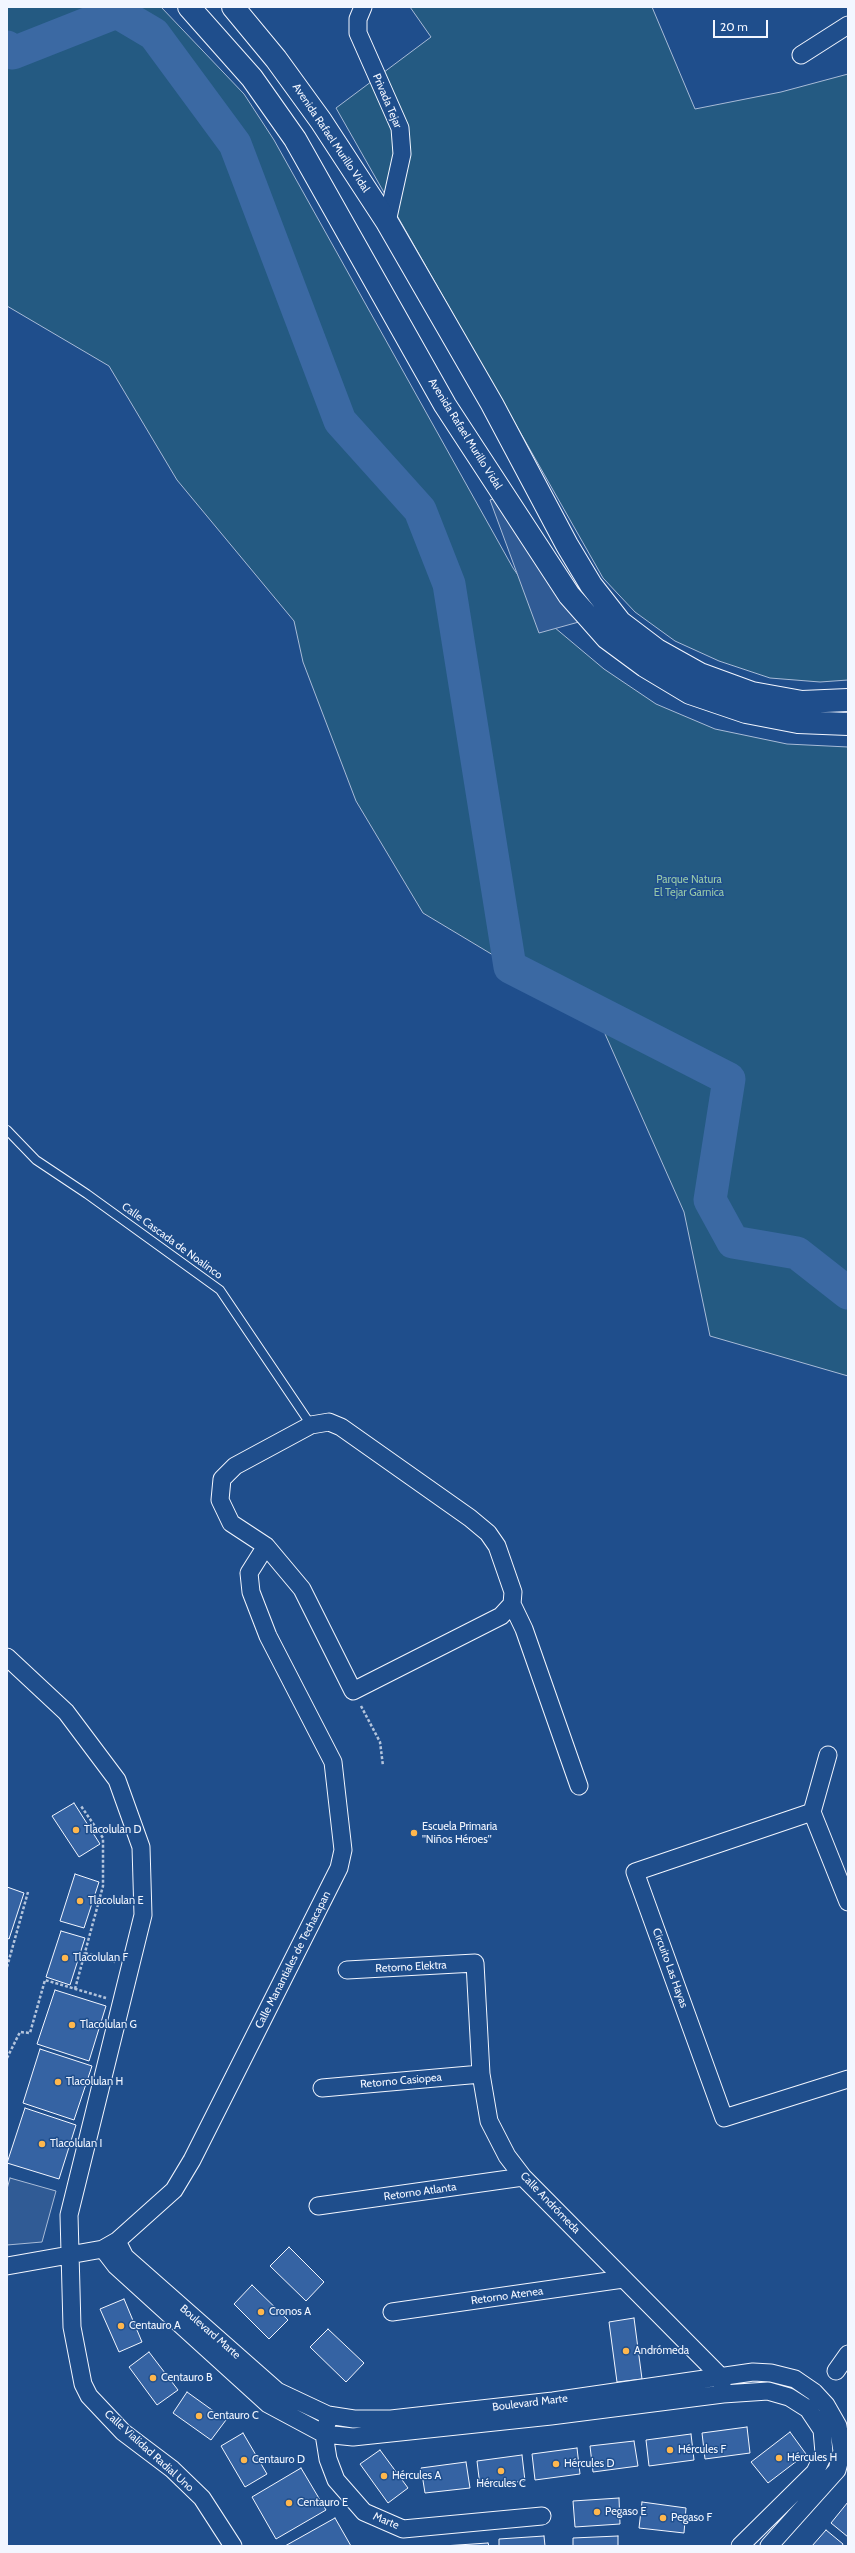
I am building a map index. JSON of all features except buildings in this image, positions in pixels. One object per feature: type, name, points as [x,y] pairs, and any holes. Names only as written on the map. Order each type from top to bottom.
[{"type":"main road","name":"Avenida Rafael Murillo Vidal","points":[[190,7],[252,78],[294,139],[445,405],[570,596],[607,638],[645,666],[690,693],[746,712],[791,721],[848,724]]},
{"type":"main road","name":"Avenida Rafael Murillo Vidal","points":[[233,7],[276,59],[317,115],[387,222],[492,404],[567,545],[591,585],[620,622],[657,650],[700,674],[752,692],[802,702],[848,700]]},
{"type":"street","name":"Privada Tejar","points":[[363,7],[358,19],[358,34],[400,128],[402,154],[387,222]]},
{"type":"street","points":[[801,55],[848,25]]},
{"type":"street","points":[[512,1604],[501,1616],[353,1691],[302,1589],[266,1546],[231,1523],[220,1500],[222,1479],[234,1466],[311,1425],[329,1422],[341,1427],[470,1518],[488,1533],[497,1546],[513,1592],[512,1604],[524,1629],[579,1786]]},
{"type":"street","name":"Calle Manantiales de Techacapan","points":[[7,2266],[69,2256],[110,2245],[174,2190],[339,1868],[343,1850],[333,1762],[268,1636],[251,1592],[249,1573],[266,1546]]},
{"type":"street","name":"Calle Vialidad Radial Uno","points":[[7,1657],[66,1712],[117,1780],[141,1847],[143,1915],[69,2215],[72,2327],[83,2384],[89,2396],[123,2432],[172,2469],[202,2498],[233,2546]]},
{"type":"street","points":[[828,1755],[812,1812],[848,1902]]},
{"type":"street","name":"Circuito Las Hayas","points":[[812,1812],[635,1872],[724,2118],[848,2079]]},
{"type":"street","name":"Retorno Elektra","points":[[347,1970],[475,1964]]},
{"type":"street","name":"Calle Andrómeda","points":[[475,1964],[481,2074],[489,2121],[507,2156],[523,2177],[720,2376]]},
{"type":"street","name":"Retorno Casiopea","points":[[322,2088],[481,2074]]},
{"type":"street","name":"Retorno Atlanta","points":[[318,2206],[523,2177]]},
{"type":"street","name":"Boulevard Marte","points":[[110,2245],[277,2390],[328,2415],[354,2419],[391,2419],[553,2401],[720,2376],[771,2373],[795,2379],[814,2392],[826,2406],[838,2426],[842,2451],[837,2470],[768,2546]]},
{"type":"street","name":"Boulevard Marte","points":[[110,2245],[116,2266],[268,2404],[324,2434],[353,2437],[723,2394],[768,2391],[789,2397],[808,2409],[822,2430],[824,2453],[815,2472],[740,2546]]},
{"type":"street","name":"Retorno Atenea","points":[[392,2312],[623,2279]]},
{"type":"street","points":[[836,2371],[848,2354]]},
{"type":"street","points":[[720,2376],[723,2394]]},
{"type":"street","name":"Marte","points":[[328,2415],[324,2434],[328,2459],[336,2480],[364,2512],[403,2529],[542,2516]]},
{"type":"lane","name":"Calle Cascada de Noalinco","points":[[7,1130],[36,1160],[87,1194],[220,1290],[311,1425]]},
{"type":"path","points":[[353,1691],[380,1742],[383,1766]]},
{"type":"path","points":[[74,1989],[103,1886],[103,1838],[81,1806]]},
{"type":"path","points":[[7,1966],[28,1892]]},
{"type":"path","points":[[85,1953],[131,1966]]},
{"type":"path","points":[[7,2058],[20,2032],[30,2034],[45,1980],[122,2003]]},
{"type":"green space","name":"Parque Natura El Tejar Garnica","points":[[7,7],[161,7],[244,94],[274,140],[513,568],[554,627],[604,669],[656,704],[715,729],[787,744],[848,747],[848,1376],[710,1336],[684,1212],[598,1018],[423,913],[356,801],[303,662],[294,621],[177,480],[109,366],[7,306]]},
{"type":"green space","points":[[410,7],[652,7],[695,109],[781,92],[848,74],[848,680],[820,682],[770,678],[719,661],[675,641],[635,612],[603,578],[336,108],[431,37]]},
{"type":"shaded area","points":[[498,497],[586,620],[539,633],[490,500]]},
{"type":"shaded area","points":[[10,2178],[56,2191],[42,2242],[7,2245],[7,2189]]},
{"type":"waterway","points":[[7,47],[13,53],[117,12],[154,34],[235,144],[340,421],[420,510],[449,584],[510,967],[729,1079],[710,1200],[733,1242],[797,1253],[848,1293]]},
{"type":"place","name":"Tlacolulan D","points":[[76,1830]]},
{"type":"place","name":"Escuela Primaria ''Niños Héroes''","points":[[414,1833]]},
{"type":"place","name":"Tlacolulan E","points":[[80,1901]]},
{"type":"place","name":"Tlacolulan F","points":[[65,1958]]},
{"type":"place","name":"Tlacolulan G","points":[[72,2025]]},
{"type":"place","name":"Tlacolulan H","points":[[58,2082]]},
{"type":"place","name":"Tlacolulan I","points":[[42,2144]]},
{"type":"place","name":"Cronos A","points":[[261,2312]]},
{"type":"place","name":"Centauro A","points":[[121,2326]]},
{"type":"place","name":"Andrómeda","points":[[626,2351]]},
{"type":"place","name":"Centauro B","points":[[153,2378]]},
{"type":"place","name":"Centauro C","points":[[199,2416]]},
{"type":"place","name":"Hércules F","points":[[670,2450]]},
{"type":"place","name":"Hércules H","points":[[779,2458]]},
{"type":"place","name":"Centauro D","points":[[244,2460]]},
{"type":"place","name":"Hércules D","points":[[556,2464]]},
{"type":"place","name":"Hércules C","points":[[501,2471]]},
{"type":"place","name":"Hércules A","points":[[384,2476]]},
{"type":"place","name":"Centauro E","points":[[289,2503]]},
{"type":"place","name":"Pegaso E","points":[[597,2512]]},
{"type":"place","name":"Pegaso F","points":[[663,2518]]}]
